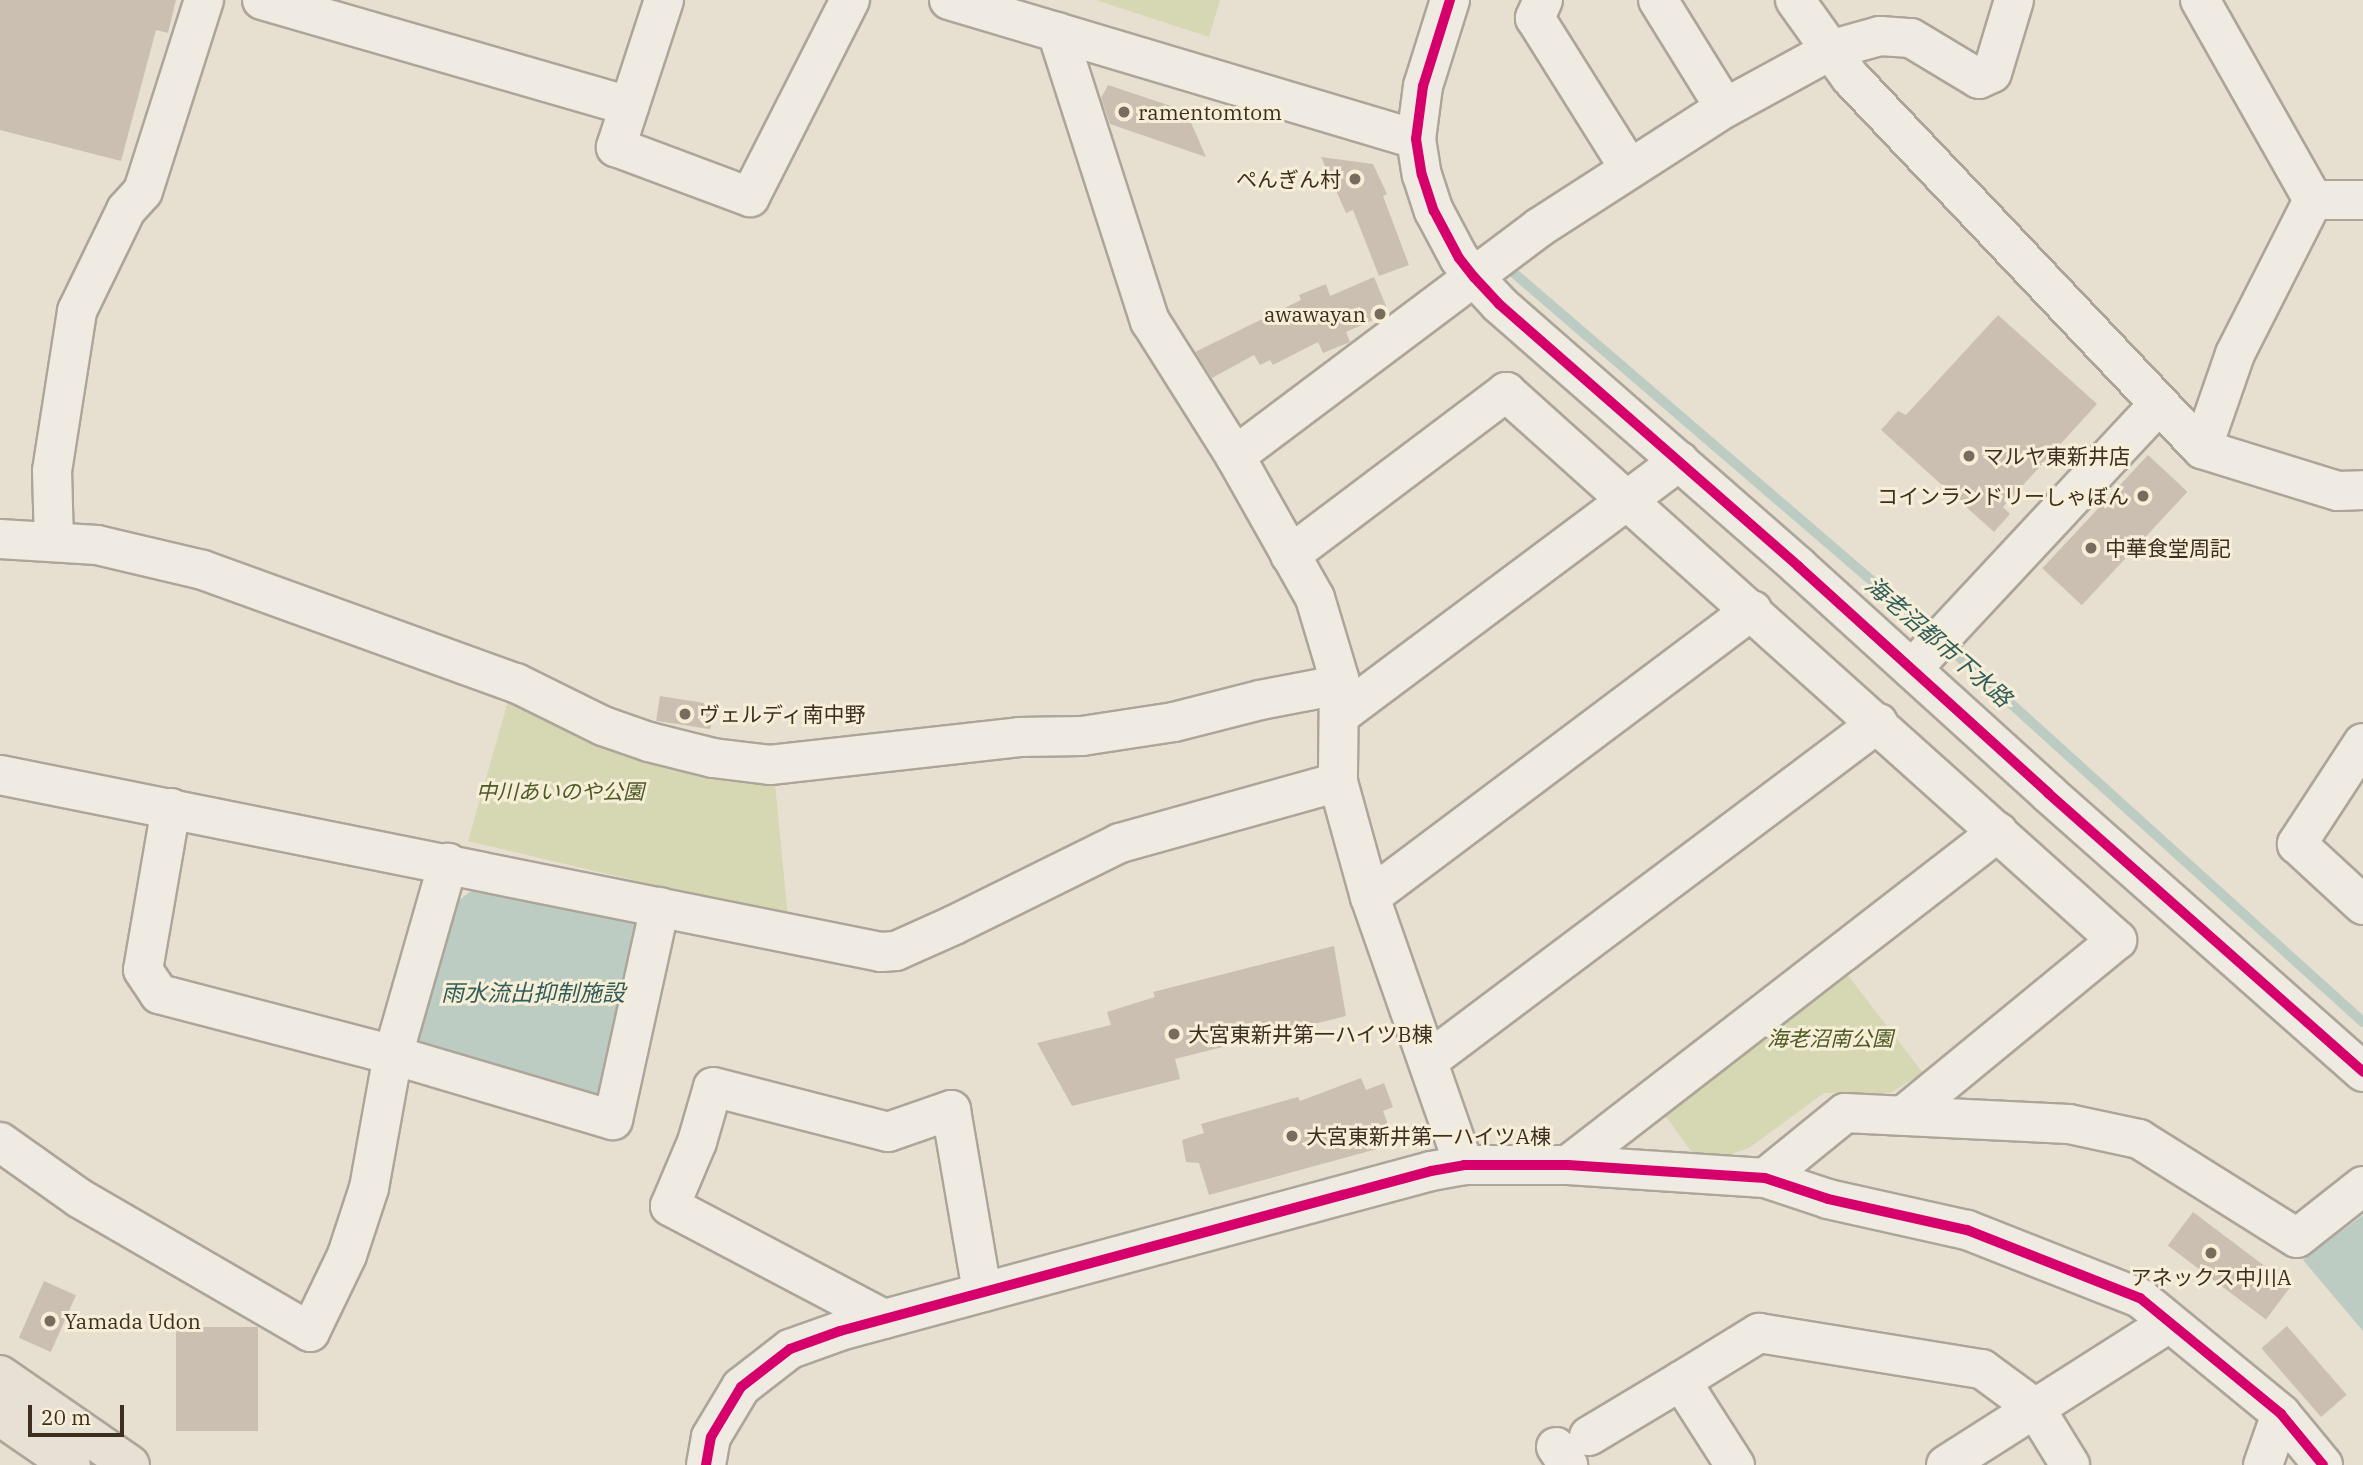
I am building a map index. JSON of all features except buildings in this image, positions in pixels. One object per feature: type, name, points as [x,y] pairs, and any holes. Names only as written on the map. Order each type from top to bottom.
[{"type":"main road","points":[[0,1375],[130,1465]]},
{"type":"main road","points":[[0,1416],[71,1465]]},
{"type":"street","points":[[54,542],[52,471],[77,311],[126,210],[143,191],[204,0]]},
{"type":"street","points":[[262,0],[629,106]]},
{"type":"street","points":[[664,0],[616,147],[750,197],[850,0]]},
{"type":"street","points":[[949,0],[1416,139]]},
{"type":"street","points":[[1450,0],[1423,86],[1416,139],[1422,175],[1433,211],[1458,258],[1474,277],[1499,304],[1679,461],[1918,661],[2363,1072]]},
{"type":"street","points":[[1543,0],[1535,18],[1629,168]]},
{"type":"street","points":[[1658,0],[1725,108]]},
{"type":"street","points":[[1795,0],[1833,49],[1850,77],[2202,449],[2338,491],[2363,490]]},
{"type":"street","points":[[1235,456],[1474,277],[1629,168],[1725,108],[1833,49],[1880,36],[1910,38],[1979,79],[1992,73],[2014,0]]},
{"type":"street","points":[[2200,0],[2313,200]]},
{"type":"street","points":[[1057,32],[1150,321],[1235,456],[1315,598],[1339,700],[1338,782],[1370,897],[1464,1165]]},
{"type":"street","points":[[2313,200],[2363,200]]},
{"type":"street","points":[[2202,449],[2235,354],[2313,200]]},
{"type":"street","points":[[1290,555],[1506,392],[2118,940],[1904,1115]]},
{"type":"street","points":[[1918,661],[2159,404]]},
{"type":"street","points":[[0,539],[97,545],[204,570],[516,683],[603,726],[649,742],[713,758],[770,765],[1019,737],[1082,736],[1174,722],[1261,699],[1339,700],[1679,461]]},
{"type":"street","points":[[1370,897],[1752,610]]},
{"type":"street","points":[[1428,1061],[1878,723]]},
{"type":"street","points":[[2363,744],[2297,844],[2363,905]]},
{"type":"street","points":[[0,775],[881,952],[896,951],[1120,843],[1338,782]]},
{"type":"street","points":[[171,808],[143,971],[159,994],[393,1055],[613,1120],[660,907]]},
{"type":"street","points":[[1568,1165],[1998,832]]},
{"type":"street","points":[[0,1142],[79,1199],[310,1332],[347,1255],[369,1188],[393,1055],[448,863]]},
{"type":"street","points":[[884,1319],[670,1206],[697,1142],[713,1087],[888,1132],[951,1110],[982,1293]]},
{"type":"street","points":[[1765,1178],[1845,1113],[2069,1124],[2138,1139],[2297,1238],[2363,1186]]},
{"type":"street","points":[[706,1465],[711,1437],[741,1387],[790,1349],[840,1331],[1431,1171],[1464,1165],[1568,1165],[1765,1178],[1828,1199],[1967,1230],[2140,1298],[2281,1415],[2323,1465]]},
{"type":"street","points":[[1946,1465],[2169,1323]]},
{"type":"street","points":[[1571,1449],[1759,1333],[1982,1369],[2035,1408],[2070,1465]]},
{"type":"street","points":[[1681,1381],[1735,1465]]},
{"type":"street","points":[[2263,1465],[2281,1415]]},
{"type":"green space","points":[[1096,0],[1220,0],[1209,37]]},
{"type":"green space","name":"中川あいのや公園","points":[[511,691],[774,774],[788,917],[468,841]]},
{"type":"green space","name":"海老沼南公園","points":[[1840,965],[1923,1073],[1890,1093],[1824,1093],[1749,1148],[1726,1156],[1694,1155],[1656,1103]]},
{"type":"water","name":"雨水流出抑制施設","points":[[471,891],[631,918],[642,933],[607,1091],[590,1101],[426,1053],[416,1040],[458,901]]},
{"type":"water","points":[[2363,1215],[2363,1331],[2303,1260]]},
{"type":"waterway","name":"海老沼都市下水路","points":[[1508,268],[1935,635]]},
{"type":"waterway","name":"海老沼都市下水路","points":[[1946,645],[2363,1022]]},
{"type":"cycle path","points":[[1450,0],[1423,86],[1416,139],[1422,175],[1434,211],[1459,258],[1474,277],[1499,304],[1798,566],[2048,793],[2363,1072]]},
{"type":"cycle path","points":[[706,1465],[711,1437],[741,1387],[790,1349],[840,1331],[1431,1171],[1464,1165],[1568,1165],[1765,1178],[1828,1199],[1967,1230],[2140,1298],[2281,1414],[2323,1465]]},
{"type":"place","name":"ramentomtom","points":[[1124,112]]},
{"type":"place","name":"ぺんぎん村","points":[[1355,179]]},
{"type":"place","name":"awawayan","points":[[1380,314]]},
{"type":"place","name":"マルヤ東新井店","points":[[1969,456]]},
{"type":"place","name":"コインランドリーしゃぼん","points":[[2143,496]]},
{"type":"place","name":"中華食堂周記","points":[[2091,548]]},
{"type":"place","name":"ヴェルディ南中野","points":[[685,714]]},
{"type":"place","name":"大宮東新井第一ハイツB棟","points":[[1174,1034]]},
{"type":"place","name":"大宮東新井第一ハイツA棟","points":[[1292,1136]]},
{"type":"place","name":"アネックス中川A","points":[[2211,1253]]},
{"type":"place","name":"Yamada Udon","points":[[50,1321]]}]
